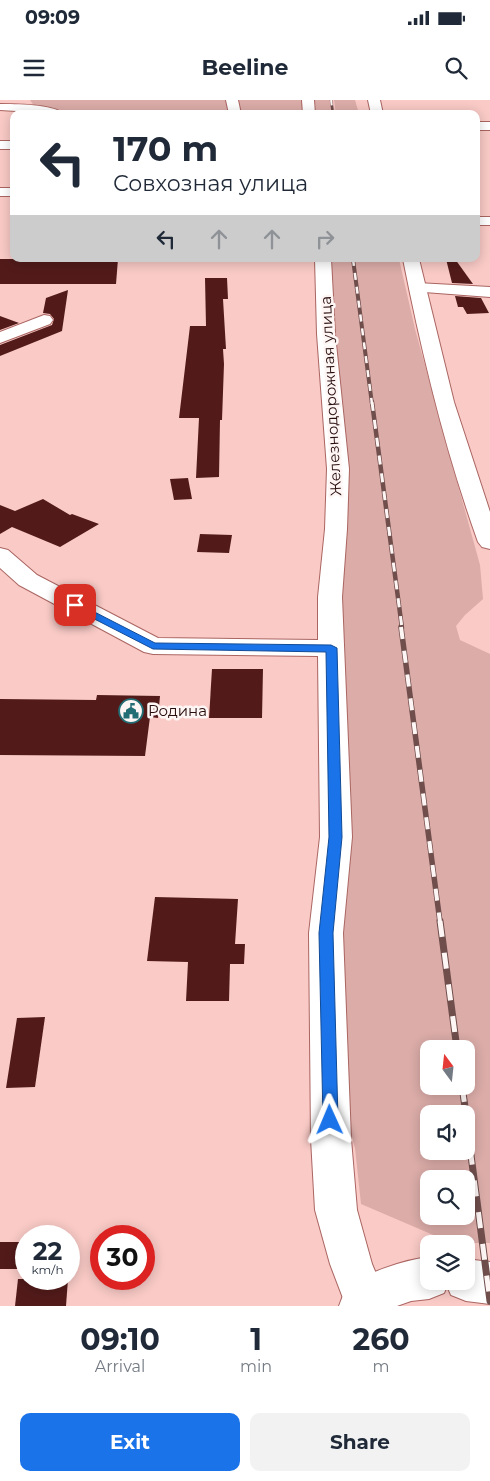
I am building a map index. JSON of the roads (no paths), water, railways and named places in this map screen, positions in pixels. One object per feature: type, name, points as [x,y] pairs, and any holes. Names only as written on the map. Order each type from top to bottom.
[{"type":"street","points":[[0,108],[35,110]]},
{"type":"street","name":"Железнодорожная улица","points":[[323,262],[326,334],[338,469],[336,529],[330,597],[336,837],[326,933],[331,1138],[336,1210],[364,1304]]},
{"type":"street","points":[[412,262],[452,429],[475,503],[490,542]]},
{"type":"street","points":[[417,288],[490,292]]},
{"type":"street","points":[[0,338],[44,320]]},
{"type":"street","points":[[0,555],[28,580],[153,646],[331,648]]},
{"type":"street","points":[[364,1304],[388,1289],[420,1278]]},
{"type":"street","points":[[475,1281],[490,1283]]},
{"type":"railway","points":[[331,100],[332,110]]},
{"type":"railway","points":[[353,262],[372,404]]},
{"type":"railway","points":[[372,402],[402,628]]},
{"type":"railway","points":[[401,627],[440,922]]},
{"type":"railway","points":[[440,921],[456,1040]]},
{"type":"railway","points":[[463,1095],[465,1105]]},
{"type":"railway","points":[[472,1160],[490,1301]]},
{"type":"place","name":"Родина","points":[[131,711]]}]
